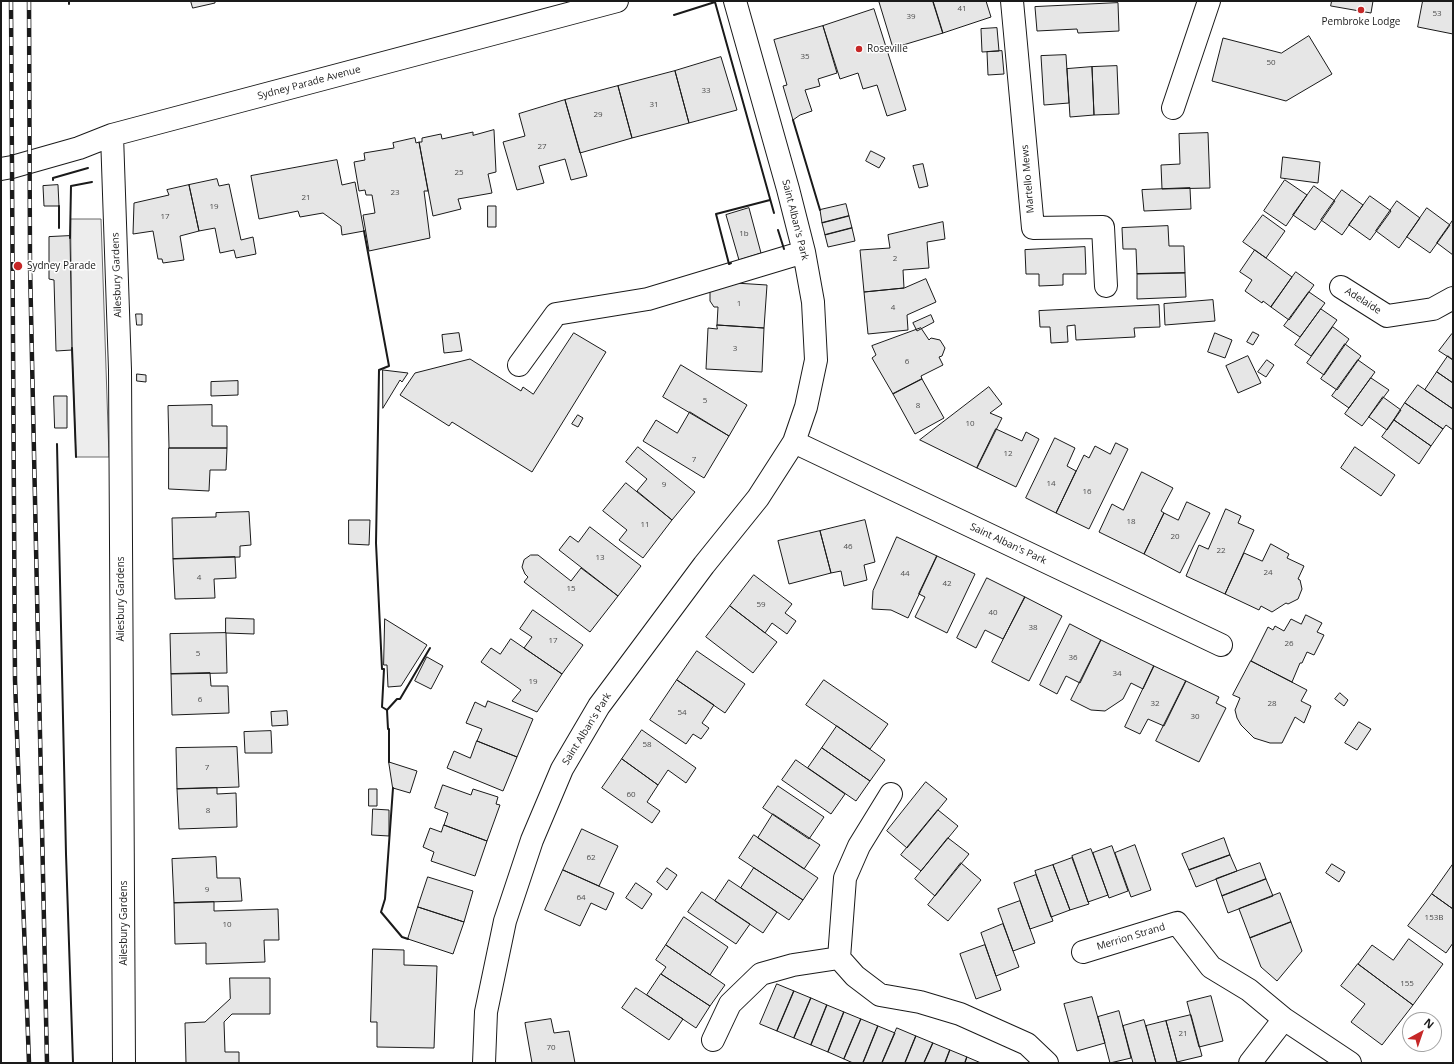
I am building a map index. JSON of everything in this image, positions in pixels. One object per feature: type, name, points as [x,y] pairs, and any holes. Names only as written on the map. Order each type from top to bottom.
[{"type":"street","name":"Sydney Parade Avenue","points":[[1,169],[79,148],[112,136],[618,1]]},
{"type":"street","name":"Saint Alban's Park","points":[[484,1063],[486,1012],[505,921],[532,840],[562,769],[599,706],[704,565],[758,498],[794,442],[806,407],[816,360],[814,302],[804,252],[788,189],[735,1]]},
{"type":"street","name":"Martello Mews","points":[[1012,1],[1033,228],[1103,227],[1106,286]]},
{"type":"street","points":[[1173,108],[1209,1]]},
{"type":"street","name":"Ailesbury Gardens","points":[[112,136],[120,370],[124,1063]]},
{"type":"street","points":[[519,365],[556,314],[648,299],[804,252]]},
{"type":"street","name":"Adelaide","points":[[1341,287],[1387,316],[1433,310],[1453,298]]},
{"type":"street","name":"Saint Alban's Park","points":[[794,442],[1221,645]]},
{"type":"street","points":[[891,794],[859,846],[845,878],[839,958],[855,976],[880,995],[920,1002],[960,1014],[1027,1044],[1046,1063]]},
{"type":"street","name":"Merrion Strand","points":[[1083,952],[1177,923],[1211,967],[1249,990],[1284,1018],[1350,1063]]},
{"type":"street","points":[[713,1040],[730,1004],[761,974],[793,965],[839,958]]},
{"type":"street","points":[[1250,1063],[1284,1018]]},
{"type":"shaded area","points":[[71,219],[101,219],[109,457],[76,457],[72,350]]},
{"type":"building","points":[[191,1],[215,1],[215,3],[193,8]]},
{"type":"building","points":[[933,1],[943,33],[893,48],[879,2]]},
{"type":"building","points":[[933,1],[986,1],[991,17],[943,33]]},
{"type":"building","name":"Pembroke Lodge","points":[[1332,1],[1373,1],[1371,13],[1331,6]]},
{"type":"building","points":[[1423,1],[1453,1],[1453,34],[1418,27]]},
{"type":"building","points":[[1118,3],[1119,31],[1078,33],[1077,29],[1037,31],[1035,7]]},
{"type":"building","name":"Roseville","points":[[874,9],[906,110],[887,116],[877,85],[863,89],[858,73],[840,79],[823,26]]},
{"type":"building","points":[[823,26],[837,73],[818,79],[820,86],[805,90],[812,111],[800,115],[793,120],[783,86],[787,85],[774,40]]},
{"type":"building","points":[[997,28],[999,51],[982,52],[981,29]]},
{"type":"building","points":[[1309,36],[1332,74],[1286,101],[1212,81],[1223,38],[1281,53]]},
{"type":"building","points":[[1002,51],[1004,74],[988,75],[987,52]]},
{"type":"building","points":[[1066,55],[1069,103],[1044,105],[1041,56]]},
{"type":"building","points":[[721,57],[737,110],[689,123],[675,71]]},
{"type":"building","points":[[1117,66],[1119,114],[1094,115],[1092,67]]},
{"type":"building","points":[[1092,67],[1094,115],[1070,117],[1067,69]]},
{"type":"building","points":[[675,71],[689,123],[632,138],[618,86]]},
{"type":"building","points":[[618,86],[632,138],[580,153],[565,100]]},
{"type":"building","points":[[565,100],[587,176],[571,180],[565,159],[539,166],[544,183],[517,190],[503,142],[525,136],[519,114]]},
{"type":"building","points":[[494,130],[496,172],[488,174],[492,193],[458,199],[461,209],[433,216],[419,142],[422,142],[422,138],[441,134],[442,139],[473,132],[473,135]]},
{"type":"building","points":[[1208,133],[1210,188],[1162,189],[1161,165],[1180,164],[1179,134]]},
{"type":"building","points":[[415,138],[416,143],[419,142],[428,191],[424,191],[430,238],[369,251],[363,215],[375,213],[372,195],[366,195],[365,190],[359,191],[354,162],[365,160],[364,153],[394,148],[393,143]]},
{"type":"building","points":[[871,151],[885,158],[879,168],[866,161]]},
{"type":"building","points":[[1283,157],[1320,162],[1318,183],[1281,178]]},
{"type":"building","points":[[337,160],[342,185],[355,182],[364,231],[342,235],[341,226],[323,213],[300,217],[298,211],[259,219],[251,176]]},
{"type":"building","points":[[923,164],[928,186],[919,188],[913,166]]},
{"type":"building","points":[[217,179],[219,186],[229,184],[241,240],[253,237],[256,254],[236,258],[234,250],[220,253],[215,228],[199,231],[189,185]]},
{"type":"building","points":[[1285,180],[1307,195],[1286,226],[1264,211]]},
{"type":"building","points":[[58,185],[59,206],[44,206],[43,186]]},
{"type":"building","points":[[189,185],[199,231],[180,236],[184,260],[163,263],[162,259],[158,259],[153,231],[133,234],[134,203],[169,195],[167,190]]},
{"type":"building","points":[[1314,186],[1335,201],[1315,230],[1293,215]]},
{"type":"building","points":[[1190,188],[1191,209],[1144,211],[1142,190]]},
{"type":"building","points":[[1342,190],[1363,205],[1342,235],[1321,220]]},
{"type":"building","points":[[1370,196],[1391,211],[1370,240],[1349,225]]},
{"type":"building","points":[[1397,201],[1420,218],[1399,248],[1376,231]]},
{"type":"building","points":[[846,204],[849,216],[822,223],[820,210]]},
{"type":"building","points":[[488,206],[496,206],[496,227],[488,227]]},
{"type":"building","points":[[749,208],[761,253],[739,260],[726,215]]},
{"type":"building","points":[[1427,208],[1450,225],[1430,253],[1407,237]]},
{"type":"building","points":[[1263,215],[1285,231],[1266,258],[1243,242]]},
{"type":"building","points":[[849,216],[852,228],[825,235],[822,223]]},
{"type":"building","points":[[1453,220],[1453,255],[1437,243]]},
{"type":"building","points":[[943,222],[945,239],[927,242],[929,268],[903,270],[904,288],[864,292],[860,250],[890,248],[888,235]]},
{"type":"building","points":[[1168,226],[1169,246],[1184,246],[1185,273],[1137,274],[1136,249],[1123,249],[1122,228]]},
{"type":"building","points":[[852,228],[855,241],[828,247],[825,235]]},
{"type":"building","points":[[70,236],[72,350],[56,351],[54,280],[49,279],[49,237]]},
{"type":"building","points":[[1085,247],[1086,274],[1063,274],[1063,285],[1039,286],[1039,274],[1026,274],[1025,250]]},
{"type":"building","points":[[1255,250],[1292,277],[1271,307],[1263,301],[1262,303],[1245,291],[1252,280],[1240,272]]},
{"type":"building","points":[[1296,272],[1314,285],[1289,320],[1271,307]]},
{"type":"building","points":[[1185,273],[1186,297],[1137,299],[1137,274]]},
{"type":"building","points":[[926,279],[936,302],[907,315],[908,330],[868,334],[864,292],[904,288]]},
{"type":"building","points":[[719,282],[767,285],[764,328],[717,325],[718,307],[714,307],[710,301],[710,293]]},
{"type":"building","points":[[1309,292],[1325,303],[1300,337],[1284,326]]},
{"type":"building","points":[[1213,300],[1215,321],[1165,325],[1164,304]]},
{"type":"building","points":[[1159,305],[1160,327],[1134,328],[1135,337],[1076,340],[1075,325],[1067,326],[1068,342],[1051,343],[1050,327],[1040,327],[1039,311]]},
{"type":"building","points":[[1321,309],[1337,320],[1311,356],[1295,345]]},
{"type":"building","points":[[136,314],[142,314],[142,325],[137,325]]},
{"type":"building","points":[[931,315],[934,322],[917,331],[913,323]]},
{"type":"building","points":[[717,325],[764,328],[762,372],[706,369],[708,328],[717,329]]},
{"type":"building","points":[[1333,327],[1349,339],[1324,375],[1307,363]]},
{"type":"building","points":[[921,328],[929,340],[931,338],[940,340],[945,348],[942,356],[939,357],[943,365],[921,376],[922,379],[893,394],[872,358],[876,355],[872,346]]},
{"type":"building","points":[[1253,332],[1259,335],[1253,345],[1247,342]]},
{"type":"building","points":[[459,333],[462,351],[444,353],[442,335]]},
{"type":"building","points":[[574,333],[606,352],[532,472],[452,422],[449,426],[400,395],[415,373],[470,359],[521,391],[523,387],[533,394]]},
{"type":"building","points":[[1215,333],[1232,340],[1225,358],[1208,352]]},
{"type":"building","points":[[1452,334],[1453,335],[1453,360],[1439,351]]},
{"type":"building","points":[[1345,344],[1361,356],[1337,390],[1321,379]]},
{"type":"building","points":[[1248,356],[1261,383],[1238,393],[1226,366]]},
{"type":"building","points":[[1448,356],[1453,360],[1453,383],[1437,372]]},
{"type":"building","points":[[1267,360],[1274,365],[1266,377],[1258,372]]},
{"type":"building","points":[[1358,360],[1375,372],[1349,408],[1332,396]]},
{"type":"building","points":[[681,365],[747,405],[729,436],[663,397]]},
{"type":"building","points":[[383,370],[408,373],[402,382],[400,380],[383,408]]},
{"type":"building","points":[[1437,372],[1453,383],[1453,409],[1425,390]]},
{"type":"building","points":[[137,374],[146,375],[146,382],[137,381]]},
{"type":"building","points":[[1371,378],[1389,390],[1362,426],[1345,414]]},
{"type":"building","points":[[922,379],[944,418],[915,434],[893,394]]},
{"type":"building","points":[[238,381],[238,395],[211,396],[211,382]]},
{"type":"building","points":[[1418,385],[1453,409],[1453,430],[1446,425],[1443,429],[1405,403]]},
{"type":"building","points":[[989,387],[1002,404],[990,413],[1002,418],[977,468],[920,440]]},
{"type":"building","points":[[54,396],[67,396],[67,428],[55,428]]},
{"type":"building","points":[[1383,397],[1401,410],[1387,430],[1369,417]]},
{"type":"building","points":[[1405,403],[1443,429],[1431,446],[1394,420]]},
{"type":"building","points":[[212,405],[212,426],[227,426],[227,448],[169,448],[168,406]]},
{"type":"building","points":[[690,412],[729,436],[704,478],[643,441],[656,420],[677,433]]},
{"type":"building","points":[[578,415],[583,418],[578,427],[572,424]]},
{"type":"building","points":[[1394,420],[1431,446],[1419,464],[1382,437]]},
{"type":"building","points":[[996,429],[1022,441],[1026,432],[1039,439],[1016,487],[977,468]]},
{"type":"building","points":[[1055,438],[1075,448],[1067,466],[1076,471],[1056,513],[1026,498]]},
{"type":"building","points":[[1116,443],[1128,449],[1089,529],[1056,513],[1084,455],[1089,458],[1095,446],[1110,454]]},
{"type":"building","points":[[638,447],[695,492],[672,520],[637,491],[647,479],[626,462]]},
{"type":"building","points":[[1355,447],[1395,475],[1381,496],[1341,468]]},
{"type":"building","points":[[169,448],[227,448],[226,470],[210,470],[209,491],[169,489]]},
{"type":"building","points":[[1142,472],[1173,488],[1161,511],[1164,513],[1144,554],[1099,532],[1112,504],[1123,510]]},
{"type":"building","points":[[626,483],[672,520],[643,558],[619,540],[627,530],[603,511]]},
{"type":"building","points":[[1187,502],[1210,513],[1180,573],[1144,554],[1164,513],[1178,520]]},
{"type":"building","points":[[1226,509],[1241,516],[1238,523],[1254,530],[1225,594],[1186,576],[1199,545],[1208,549]]},
{"type":"building","points":[[249,512],[251,545],[240,546],[240,557],[173,559],[172,518],[216,517],[216,513]]},
{"type":"building","points":[[349,520],[370,520],[369,545],[349,544]]},
{"type":"building","points":[[865,520],[875,562],[864,565],[867,580],[844,586],[841,571],[831,573],[820,531]]},
{"type":"building","points":[[590,527],[641,566],[618,596],[559,550],[570,536],[578,542]]},
{"type":"building","points":[[820,531],[831,573],[789,584],[778,541]]},
{"type":"building","points":[[897,537],[937,556],[908,618],[891,610],[872,609],[873,591]]},
{"type":"building","points":[[1271,544],[1289,554],[1287,558],[1304,566],[1298,579],[1300,580],[1302,589],[1298,599],[1288,604],[1286,603],[1272,612],[1261,606],[1259,610],[1225,594],[1244,553],[1262,561]]},
{"type":"building","points":[[531,555],[538,555],[571,581],[581,568],[618,596],[590,632],[524,582],[528,577],[522,567],[524,560]]},
{"type":"building","points":[[937,556],[975,574],[947,633],[915,617],[925,597],[919,594]]},
{"type":"building","points":[[235,557],[236,578],[214,579],[215,598],[175,599],[173,559]]},
{"type":"building","points":[[754,575],[792,604],[785,613],[796,621],[787,634],[772,623],[765,633],[730,606]]},
{"type":"building","points":[[987,578],[1025,597],[1003,639],[985,630],[976,648],[957,638]]},
{"type":"building","points":[[1025,597],[1062,616],[1029,681],[992,662]]},
{"type":"building","points":[[730,606],[777,642],[753,673],[706,637]]},
{"type":"building","points":[[533,610],[583,645],[562,674],[524,648],[532,637],[520,629]]},
{"type":"building","points":[[1306,615],[1322,623],[1317,632],[1324,635],[1314,655],[1307,652],[1302,663],[1300,663],[1292,682],[1251,661],[1268,627],[1273,630],[1275,626],[1284,631],[1291,619],[1301,624]]},
{"type":"building","points":[[226,618],[254,619],[254,634],[226,633]]},
{"type":"building","points":[[385,619],[427,645],[401,686],[388,687],[387,665],[384,665]]},
{"type":"building","points":[[1070,624],[1101,640],[1080,683],[1066,676],[1057,694],[1040,685]]},
{"type":"building","points":[[226,633],[227,673],[171,674],[170,634]]},
{"type":"building","points":[[511,639],[562,674],[537,712],[512,701],[521,690],[481,662],[491,648],[500,654]]},
{"type":"building","points":[[1101,640],[1154,666],[1143,689],[1131,683],[1123,699],[1105,711],[1091,710],[1071,700]]},
{"type":"building","points":[[697,651],[745,684],[725,713],[677,680]]},
{"type":"building","points":[[427,657],[443,666],[431,689],[415,681]]},
{"type":"building","points":[[1251,661],[1307,690],[1301,701],[1311,706],[1304,723],[1295,717],[1282,743],[1270,743],[1254,738],[1241,725],[1237,718],[1235,710],[1240,698],[1233,695]]},
{"type":"building","points":[[1154,666],[1186,681],[1164,726],[1148,719],[1140,734],[1125,727]]},
{"type":"building","points":[[210,673],[211,686],[228,686],[229,713],[172,715],[171,674]]},
{"type":"building","points":[[677,680],[714,705],[702,723],[709,728],[701,739],[693,734],[686,744],[650,720]]},
{"type":"building","points":[[824,680],[888,724],[870,749],[806,705]]},
{"type":"building","points":[[1186,681],[1219,697],[1216,703],[1226,708],[1199,762],[1156,741]]},
{"type":"building","points":[[1340,693],[1348,700],[1344,706],[1335,699]]},
{"type":"building","points":[[488,701],[533,719],[517,757],[477,741],[482,729],[466,723],[475,702],[485,707]]},
{"type":"building","points":[[287,711],[288,725],[272,726],[271,712]]},
{"type":"building","points":[[1359,722],[1371,729],[1357,750],[1345,743]]},
{"type":"building","points":[[837,726],[885,760],[870,781],[822,748]]},
{"type":"building","points":[[642,730],[696,768],[686,783],[668,770],[658,785],[622,759]]},
{"type":"building","points":[[271,731],[272,753],[245,753],[244,732]]},
{"type":"building","points":[[477,741],[517,757],[503,791],[447,768],[454,751],[470,758]]},
{"type":"building","points":[[237,747],[239,787],[177,789],[176,748]]},
{"type":"building","points":[[822,748],[870,781],[856,801],[808,768]]},
{"type":"building","points":[[622,759],[658,785],[647,802],[660,811],[652,823],[602,788]]},
{"type":"building","points":[[796,760],[845,794],[831,814],[782,780]]},
{"type":"building","points":[[389,762],[417,771],[410,793],[393,788]]},
{"type":"building","points":[[926,782],[947,799],[907,848],[887,831]]},
{"type":"building","points":[[443,785],[471,795],[473,789],[498,797],[496,804],[500,805],[487,841],[444,825],[448,813],[435,808]]},
{"type":"building","points":[[778,786],[824,817],[809,839],[763,808]]},
{"type":"building","points":[[217,788],[217,794],[236,793],[237,827],[179,829],[177,789]]},
{"type":"building","points":[[369,789],[377,789],[377,806],[369,806]]},
{"type":"building","points":[[373,809],[389,810],[389,836],[372,835]]},
{"type":"building","points":[[938,810],[958,826],[921,871],[901,855]]},
{"type":"building","points":[[773,814],[820,845],[804,869],[758,838]]},
{"type":"building","points":[[444,825],[487,841],[475,876],[431,861],[434,852],[423,847],[430,828],[441,832]]},
{"type":"building","points":[[582,829],[618,846],[599,886],[563,870]]},
{"type":"building","points":[[754,835],[818,878],[803,900],[739,858]]},
{"type":"building","points":[[948,838],[969,854],[935,896],[915,879]]},
{"type":"building","points":[[1224,838],[1230,855],[1189,870],[1182,854]]},
{"type":"building","points":[[1135,845],[1151,890],[1131,897],[1115,853]]},
{"type":"building","points":[[1112,846],[1128,891],[1109,898],[1093,853]]},
{"type":"building","points":[[1091,849],[1108,895],[1088,902],[1072,856]]},
{"type":"building","points":[[1230,855],[1237,871],[1196,887],[1189,870]]},
{"type":"building","points":[[216,857],[217,878],[240,878],[242,901],[174,903],[172,859]]},
{"type":"building","points":[[1072,858],[1089,904],[1070,910],[1053,865]]},
{"type":"building","points":[[961,863],[981,880],[948,921],[928,905]]},
{"type":"building","points":[[1260,863],[1266,879],[1222,896],[1216,879]]},
{"type":"building","points":[[1332,864],[1345,872],[1339,882],[1326,873]]},
{"type":"building","points":[[1453,864],[1453,909],[1432,894]]},
{"type":"building","points":[[1053,865],[1070,910],[1051,917],[1035,871]]},
{"type":"building","points":[[667,868],[677,875],[667,890],[657,882]]},
{"type":"building","points":[[754,868],[803,900],[789,920],[741,888]]},
{"type":"building","points":[[563,870],[614,893],[606,910],[591,903],[580,926],[545,910]]},
{"type":"building","points":[[1036,875],[1053,921],[1030,929],[1014,883]]},
{"type":"building","points":[[428,877],[473,891],[464,922],[418,907]]},
{"type":"building","points":[[1266,879],[1273,896],[1228,913],[1222,896]]},
{"type":"building","points":[[729,880],[777,912],[763,933],[715,901]]},
{"type":"building","points":[[636,883],[652,894],[642,909],[626,898]]},
{"type":"building","points":[[702,892],[750,924],[736,944],[688,912]]},
{"type":"building","points":[[1280,893],[1291,922],[1250,938],[1239,909]]},
{"type":"building","points":[[1432,894],[1453,909],[1453,943],[1446,953],[1408,926]]},
{"type":"building","points":[[1020,901],[1035,943],[1013,951],[998,909]]},
{"type":"building","points":[[214,902],[214,911],[278,909],[279,940],[264,940],[265,962],[206,964],[206,943],[175,944],[174,903]]},
{"type":"building","points":[[418,907],[464,922],[453,954],[408,939]]},
{"type":"building","points":[[684,917],[728,947],[710,975],[666,945]]},
{"type":"building","points":[[1291,922],[1302,951],[1277,981],[1261,967],[1250,938]]},
{"type":"building","points":[[1003,924],[1019,967],[996,976],[981,933]]},
{"type":"building","points":[[1409,939],[1443,964],[1413,1005],[1358,964],[1372,945],[1393,960]]},
{"type":"building","points":[[666,945],[725,985],[710,1006],[661,974],[666,967],[656,960]]},
{"type":"building","points":[[985,945],[1001,990],[976,999],[960,954]]},
{"type":"building","points":[[373,949],[404,950],[404,965],[437,966],[434,1048],[377,1047],[377,1022],[371,1022]]},
{"type":"building","points":[[1358,964],[1413,1005],[1408,1012],[1402,1012],[1402,1019],[1382,1045],[1351,1022],[1365,1004],[1341,986]]},
{"type":"building","points":[[661,974],[710,1006],[696,1028],[647,995]]},
{"type":"building","points":[[230,978],[270,978],[270,1014],[232,1014],[224,1022],[225,1052],[239,1052],[239,1063],[186,1063],[185,1023],[205,1022],[230,999]]},
{"type":"building","points":[[777,984],[794,991],[777,1031],[760,1024]]},
{"type":"building","points":[[636,988],[683,1019],[669,1040],[622,1008]]},
{"type":"building","points":[[794,991],[811,998],[794,1038],[777,1031]]},
{"type":"building","points":[[1211,996],[1223,1041],[1199,1047],[1187,1002]]},
{"type":"building","points":[[1092,997],[1105,1043],[1077,1051],[1064,1004]]},
{"type":"building","points":[[811,998],[827,1005],[811,1045],[794,1038]]},
{"type":"building","points":[[827,1005],[844,1012],[828,1052],[811,1045]]},
{"type":"building","points":[[1119,1011],[1131,1058],[1110,1063],[1098,1017]]},
{"type":"building","points":[[844,1012],[861,1019],[844,1059],[828,1052]]},
{"type":"building","points":[[1191,1015],[1202,1056],[1177,1062],[1166,1021]]},
{"type":"building","points":[[551,1019],[554,1033],[569,1031],[575,1063],[532,1063],[525,1023]]},
{"type":"building","points":[[861,1019],[878,1026],[863,1063],[853,1063],[844,1059]]},
{"type":"building","points":[[1144,1020],[1156,1063],[1133,1063],[1123,1026]]},
{"type":"building","points":[[1166,1021],[1177,1063],[1156,1063],[1146,1026]]},
{"type":"building","points":[[878,1026],[895,1033],[882,1063],[863,1063]]},
{"type":"building","points":[[897,1028],[916,1036],[905,1063],[882,1063]]},
{"type":"building","points":[[916,1036],[933,1043],[924,1063],[905,1063]]},
{"type":"building","points":[[933,1043],[950,1050],[945,1063],[924,1063]]},
{"type":"building","points":[[950,1050],[967,1057],[965,1063],[945,1063]]},
{"type":"building","points":[[967,1057],[981,1063],[965,1063]]},
{"type":"railway","points":[[11,1],[15,680],[29,1063]]},
{"type":"railway","points":[[29,1],[30,265],[47,1063]]},
{"type":"wall","points":[[674,15],[715,2],[774,213]]},
{"type":"wall","points":[[793,120],[820,210]]},
{"type":"wall","points":[[53,180],[53,178],[88,168]]},
{"type":"wall","points":[[70,238],[71,186],[92,182]]},
{"type":"wall","points":[[731,263],[729,264],[716,214],[770,200]]},
{"type":"wall","points":[[59,206],[59,228]]},
{"type":"wall","points":[[778,230],[784,249]]},
{"type":"wall","points":[[364,231],[389,366],[379,370],[376,543],[382,669],[384,669],[382,707],[387,710]]},
{"type":"wall","points":[[72,348],[76,457]]},
{"type":"wall","points":[[57,444],[66,854],[73,1063]]},
{"type":"wall","points":[[389,762],[389,729],[387,710],[397,699],[400,699],[430,648]]},
{"type":"wall","points":[[393,788],[385,899],[381,912],[402,937],[408,939]]},
{"type":"place","name":"Pembroke Lodge","points":[[1361,10]]},
{"type":"place","name":"Roseville","points":[[859,49]]},
{"type":"place","name":"Sydney Parade","points":[[18,266]]}]
